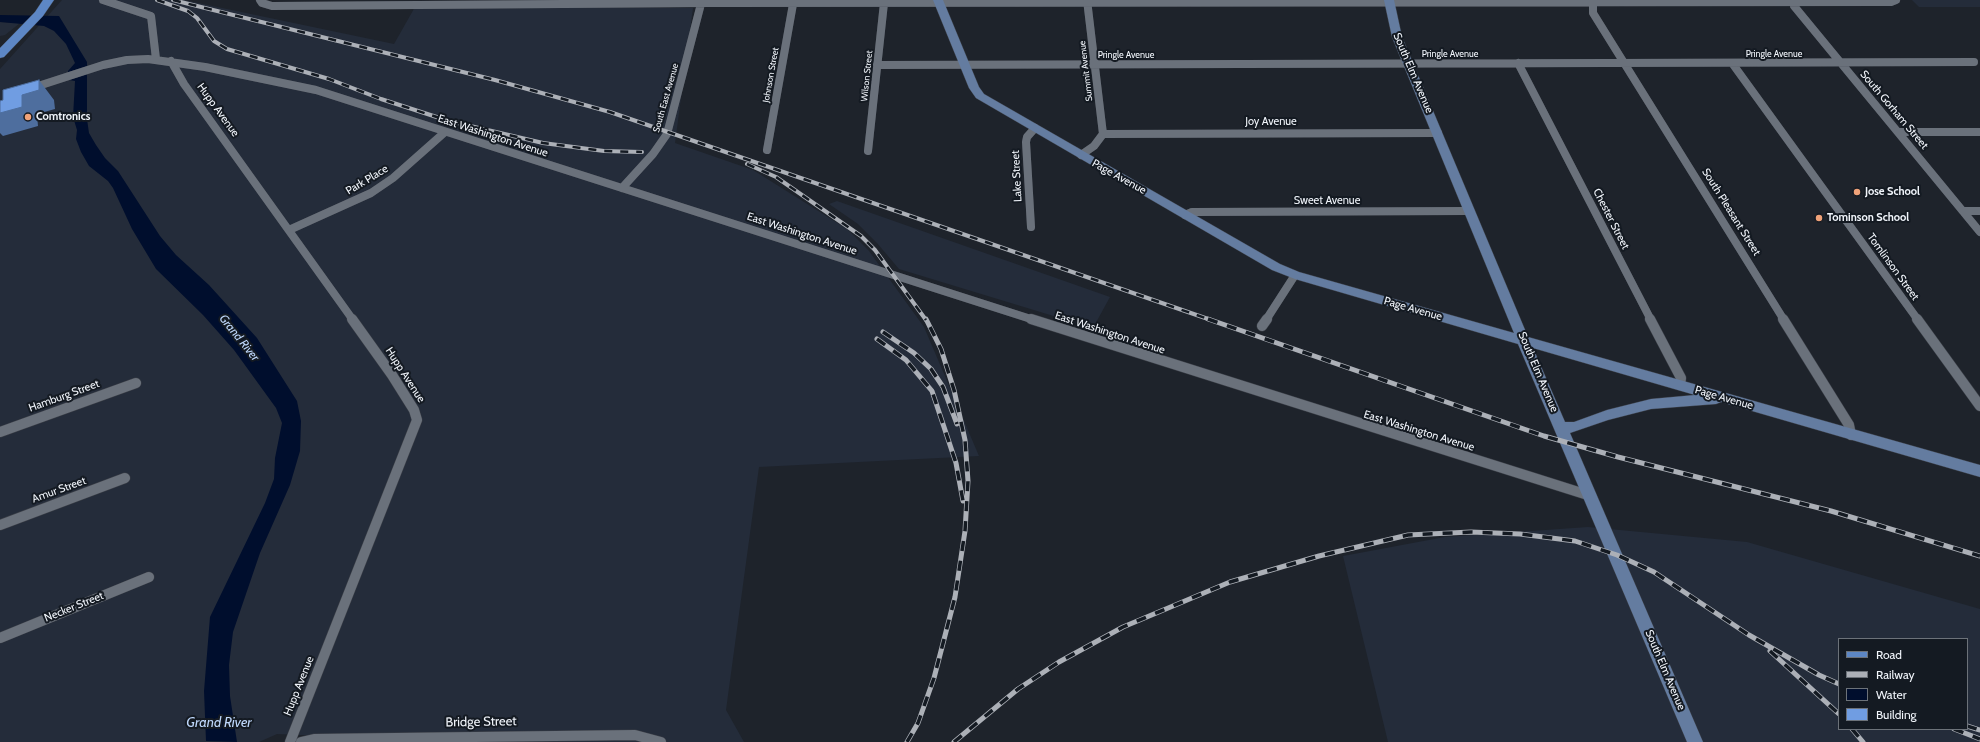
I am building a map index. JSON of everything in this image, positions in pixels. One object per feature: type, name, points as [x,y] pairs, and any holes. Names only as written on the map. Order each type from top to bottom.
[{"type":"main road","points":[[0,55],[39,14],[49,0]]},
{"type":"street","points":[[104,0],[151,16],[156,59]]},
{"type":"street","points":[[260,0],[262,3],[272,6],[355,2],[702,2],[793,4],[938,2],[1894,1]]},
{"type":"street","name":"South Elm Avenue","points":[[1390,1],[1396,32],[1523,340],[1562,428],[1695,742]]},
{"type":"street","name":"South Pleasant Street","points":[[1593,1],[1593,13],[1849,425],[1851,435]]},
{"type":"street","name":"South Gorham Street","points":[[1793,1],[1794,6],[1980,232]]},
{"type":"street","name":"South East Avenue","points":[[622,188],[653,154],[667,134],[702,2]]},
{"type":"street","name":"Page Avenue","points":[[938,2],[974,88],[980,96],[1081,156],[1276,267],[1295,275],[1980,471]]},
{"type":"street","name":"Summit Avenue","points":[[1087,2],[1093,64],[1103,134]]},
{"type":"street","name":"Wilson Street","points":[[868,151],[884,3]]},
{"type":"street","name":"Johnson Street","points":[[768,150],[793,4]]},
{"type":"street","name":"East Washington Avenue","points":[[24,91],[92,68],[127,60],[156,59],[316,90],[1210,377],[1591,496]]},
{"type":"street","name":"Hupp Avenue","points":[[171,62],[184,84],[392,375],[414,410],[418,420],[290,742]]},
{"type":"street","name":"Pringle Avenue","points":[[877,65],[1974,62]]},
{"type":"street","name":"Chester Street","points":[[1518,63],[1681,378],[1680,385]]},
{"type":"street","name":"Tomlinson Street","points":[[1732,63],[1980,406]]},
{"type":"street","name":"Lake Street","points":[[1031,227],[1026,142],[1027,137],[1035,128]]},
{"type":"street","name":"Park Place","points":[[289,230],[371,193],[393,178],[446,132]]},
{"type":"street","points":[[1899,132],[1980,132]]},
{"type":"street","name":"Joy Avenue","points":[[1103,134],[1438,133]]},
{"type":"street","points":[[1081,156],[1094,146],[1103,134]]},
{"type":"street","name":"Sweet Avenue","points":[[1185,215],[1192,212],[1470,211]]},
{"type":"street","points":[[1963,211],[1980,211]]},
{"type":"street","points":[[1262,326],[1295,275]]},
{"type":"street","name":"Hamburg Street","points":[[0,432],[136,383]]},
{"type":"street","points":[[1562,428],[1574,427],[1607,415],[1651,404],[1690,400],[1730,399]]},
{"type":"street","name":"Amur Street","points":[[0,525],[126,478]]},
{"type":"street","name":"Necker Street","points":[[0,638],[149,577]]},
{"type":"street","name":"Bridge Street","points":[[301,742],[314,739],[635,735],[661,742]]},
{"type":"shaded area","points":[[62,0],[184,0],[394,44],[415,7],[693,8],[675,143],[753,170],[847,229],[869,251],[924,327],[979,456],[759,467],[726,710],[744,742],[455,742],[277,734],[259,742],[0,742],[0,69]]},
{"type":"shaded area","points":[[1912,0],[1980,0],[1980,7],[1919,7]]},
{"type":"shaded area","points":[[0,22],[20,23],[5,35],[0,36]]},
{"type":"shaded area","points":[[837,201],[1110,297],[1093,328],[899,269],[877,243],[858,224],[829,204]]},
{"type":"shaded area","points":[[1588,527],[1747,542],[1980,609],[1980,742],[1388,742],[1343,556],[1445,537]]},
{"type":"water","name":"Grand River","points":[[0,15],[59,16],[87,62],[87,119],[89,133],[96,145],[105,158],[118,171],[160,236],[176,255],[209,285],[257,338],[297,401],[301,421],[300,451],[290,485],[260,553],[233,632],[229,665],[230,696],[237,742],[206,741],[204,691],[210,617],[265,503],[274,479],[275,458],[282,423],[276,408],[234,350],[203,315],[156,269],[132,229],[113,188],[108,181],[89,166],[81,152],[76,139],[77,130],[73,117],[75,81],[69,80],[68,71],[75,63],[66,44],[54,31],[44,26],[0,22]]},
{"type":"building","points":[[39,80],[39,90],[22,95],[22,107],[0,113],[0,101],[3,100],[3,90]]},
{"type":"railway","points":[[157,0],[188,11],[197,18],[214,41],[227,49],[329,79],[381,99],[449,121],[543,143],[604,151],[642,152]]},
{"type":"railway","points":[[173,0],[495,80],[610,112],[1211,320]]},
{"type":"railway","points":[[747,164],[776,177],[861,236],[875,250],[926,320]]},
{"type":"railway","points":[[907,742],[918,723],[934,678],[955,597],[965,531],[968,481],[965,440],[954,390],[941,349],[926,319]]},
{"type":"railway","points":[[1208,319],[1544,436],[1618,457],[1831,511],[1980,556]]},
{"type":"railway","points":[[883,332],[914,353],[931,369],[943,387],[957,424]]},
{"type":"railway","points":[[877,339],[906,360],[932,391],[956,463],[963,501]]},
{"type":"railway","points":[[954,742],[1018,689],[1059,662],[1123,627],[1230,582],[1319,556],[1408,535],[1471,532],[1520,534],[1575,541],[1617,555],[1654,572],[1749,635],[1819,675],[1838,684]]},
{"type":"railway","points":[[1770,651],[1838,713]]},
{"type":"railway","points":[[1968,726],[1980,730]]},
{"type":"railway","points":[[1853,730],[1863,742]]},
{"type":"railway","points":[[1957,730],[1980,739]]},
{"type":"place","name":"Comtronics","points":[[28,117]]},
{"type":"place","name":"Jose School","points":[[1857,192]]},
{"type":"place","name":"Tominson School","points":[[1819,218]]}]
